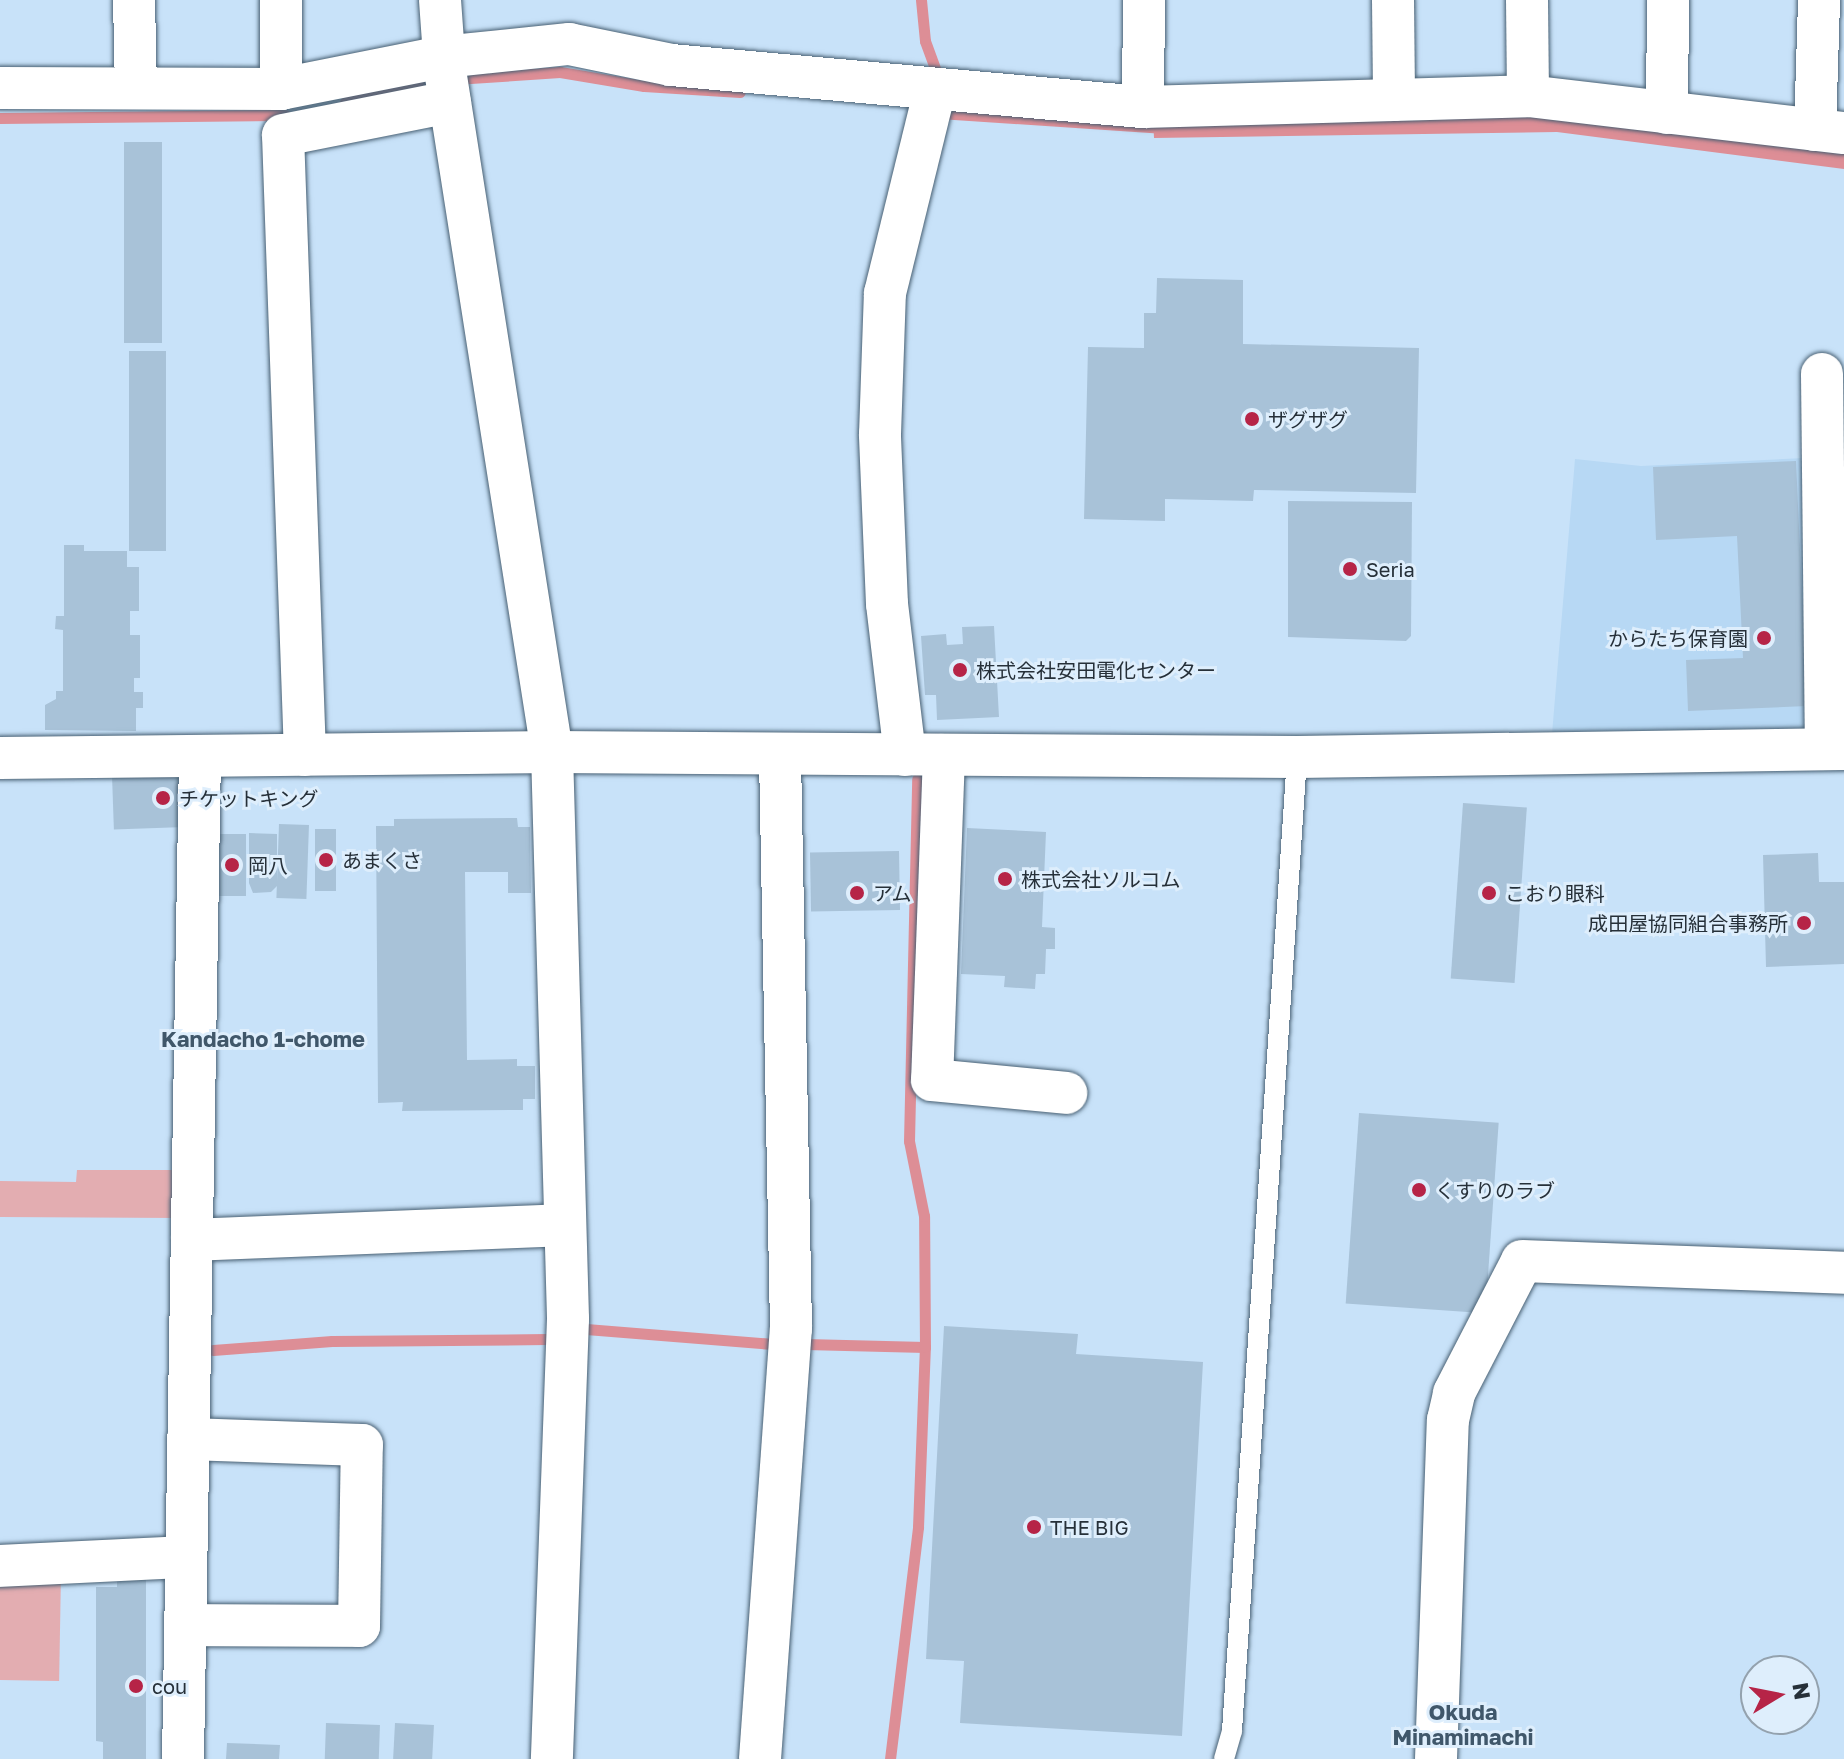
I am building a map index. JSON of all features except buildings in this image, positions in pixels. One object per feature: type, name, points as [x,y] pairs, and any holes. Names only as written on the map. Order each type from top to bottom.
[{"type":"street","points":[[134,0],[136,88]]},
{"type":"street","points":[[281,0],[281,89]]},
{"type":"street","points":[[440,0],[447,79],[552,752],[568,1319],[552,1759]]},
{"type":"street","points":[[1143,107],[1144,0]]},
{"type":"street","points":[[1393,0],[1394,100]]},
{"type":"street","points":[[1527,0],[1528,96]]},
{"type":"street","points":[[1667,113],[1668,0]]},
{"type":"street","points":[[305,755],[283,135],[447,79],[569,44],[671,65],[883,81],[936,98],[1143,107],[1528,96],[1829,131],[1819,0]]},
{"type":"street","points":[[0,88],[281,89],[447,79]]},
{"type":"street","points":[[936,98],[885,293],[880,434],[887,604],[924,755],[932,1080],[1066,1093]]},
{"type":"street","points":[[0,758],[552,752],[1297,757],[1835,749],[1822,374]]},
{"type":"street","points":[[760,1759],[791,1329],[780,754]]},
{"type":"street","points":[[183,1759],[200,757]]},
{"type":"street","points":[[192,1240],[565,1225]]},
{"type":"street","points":[[1436,1759],[1448,1420],[1454,1393],[1522,1261],[1844,1273]]},
{"type":"street","points":[[185,1625],[359,1626],[362,1445],[188,1439]]},
{"type":"street","points":[[0,1566],[186,1557]]},
{"type":"lane","points":[[1224,1759],[1232,1731],[1297,757]]},
{"type":"shaded area","points":[[1532,113],[1844,146],[1844,169],[1557,132],[1154,138],[1153,115]]},
{"type":"shaded area","points":[[1804,458],[1812,734],[1552,734],[1575,459],[1641,466]]},
{"type":"shaded area","points":[[77,1170],[177,1170],[177,1218],[0,1217],[0,1181],[76,1182]]},
{"type":"shaded area","points":[[0,1572],[61,1573],[59,1681],[0,1680]]},
{"type":"waterway","points":[[921,0],[925,41],[939,79]]},
{"type":"waterway","points":[[455,79],[560,72],[644,86],[740,92]]},
{"type":"waterway","points":[[345,102],[438,82]]},
{"type":"waterway","points":[[939,113],[1165,128]]},
{"type":"waterway","points":[[0,118],[285,115]]},
{"type":"waterway","points":[[890,1759],[918,1527],[925,1347],[924,1216],[909,1141],[917,779]]},
{"type":"waterway","points":[[586,1329],[773,1344]]},
{"type":"waterway","points":[[213,1350],[332,1341],[547,1339]]},
{"type":"waterway","points":[[805,1344],[925,1347]]},
{"type":"place","name":"ザグザグ","points":[[1252,419]]},
{"type":"place","name":"Seria","points":[[1350,569]]},
{"type":"place","name":"からたち保育園","points":[[1764,638]]},
{"type":"place","name":"株式会社安田電化センター","points":[[960,670]]},
{"type":"place","name":"チケットキング","points":[[163,798]]},
{"type":"place","name":"あまくさ","points":[[326,860]]},
{"type":"place","name":"岡八","points":[[232,865]]},
{"type":"place","name":"株式会社ソルコム","points":[[1005,879]]},
{"type":"place","name":"アム","points":[[857,893]]},
{"type":"place","name":"こおり眼科","points":[[1489,893]]},
{"type":"place","name":"成田屋協同組合事務所","points":[[1804,923]]},
{"type":"place","name":"くすりのラブ","points":[[1419,1190]]},
{"type":"place","name":"THE BIG","points":[[1034,1527]]},
{"type":"place","name":"cou","points":[[136,1686]]},
{"type":"district","name":"Kandacho 1-chome","points":[[263,1039]]},
{"type":"district","name":"Okuda Minamimachi","points":[[1463,1724]]}]
